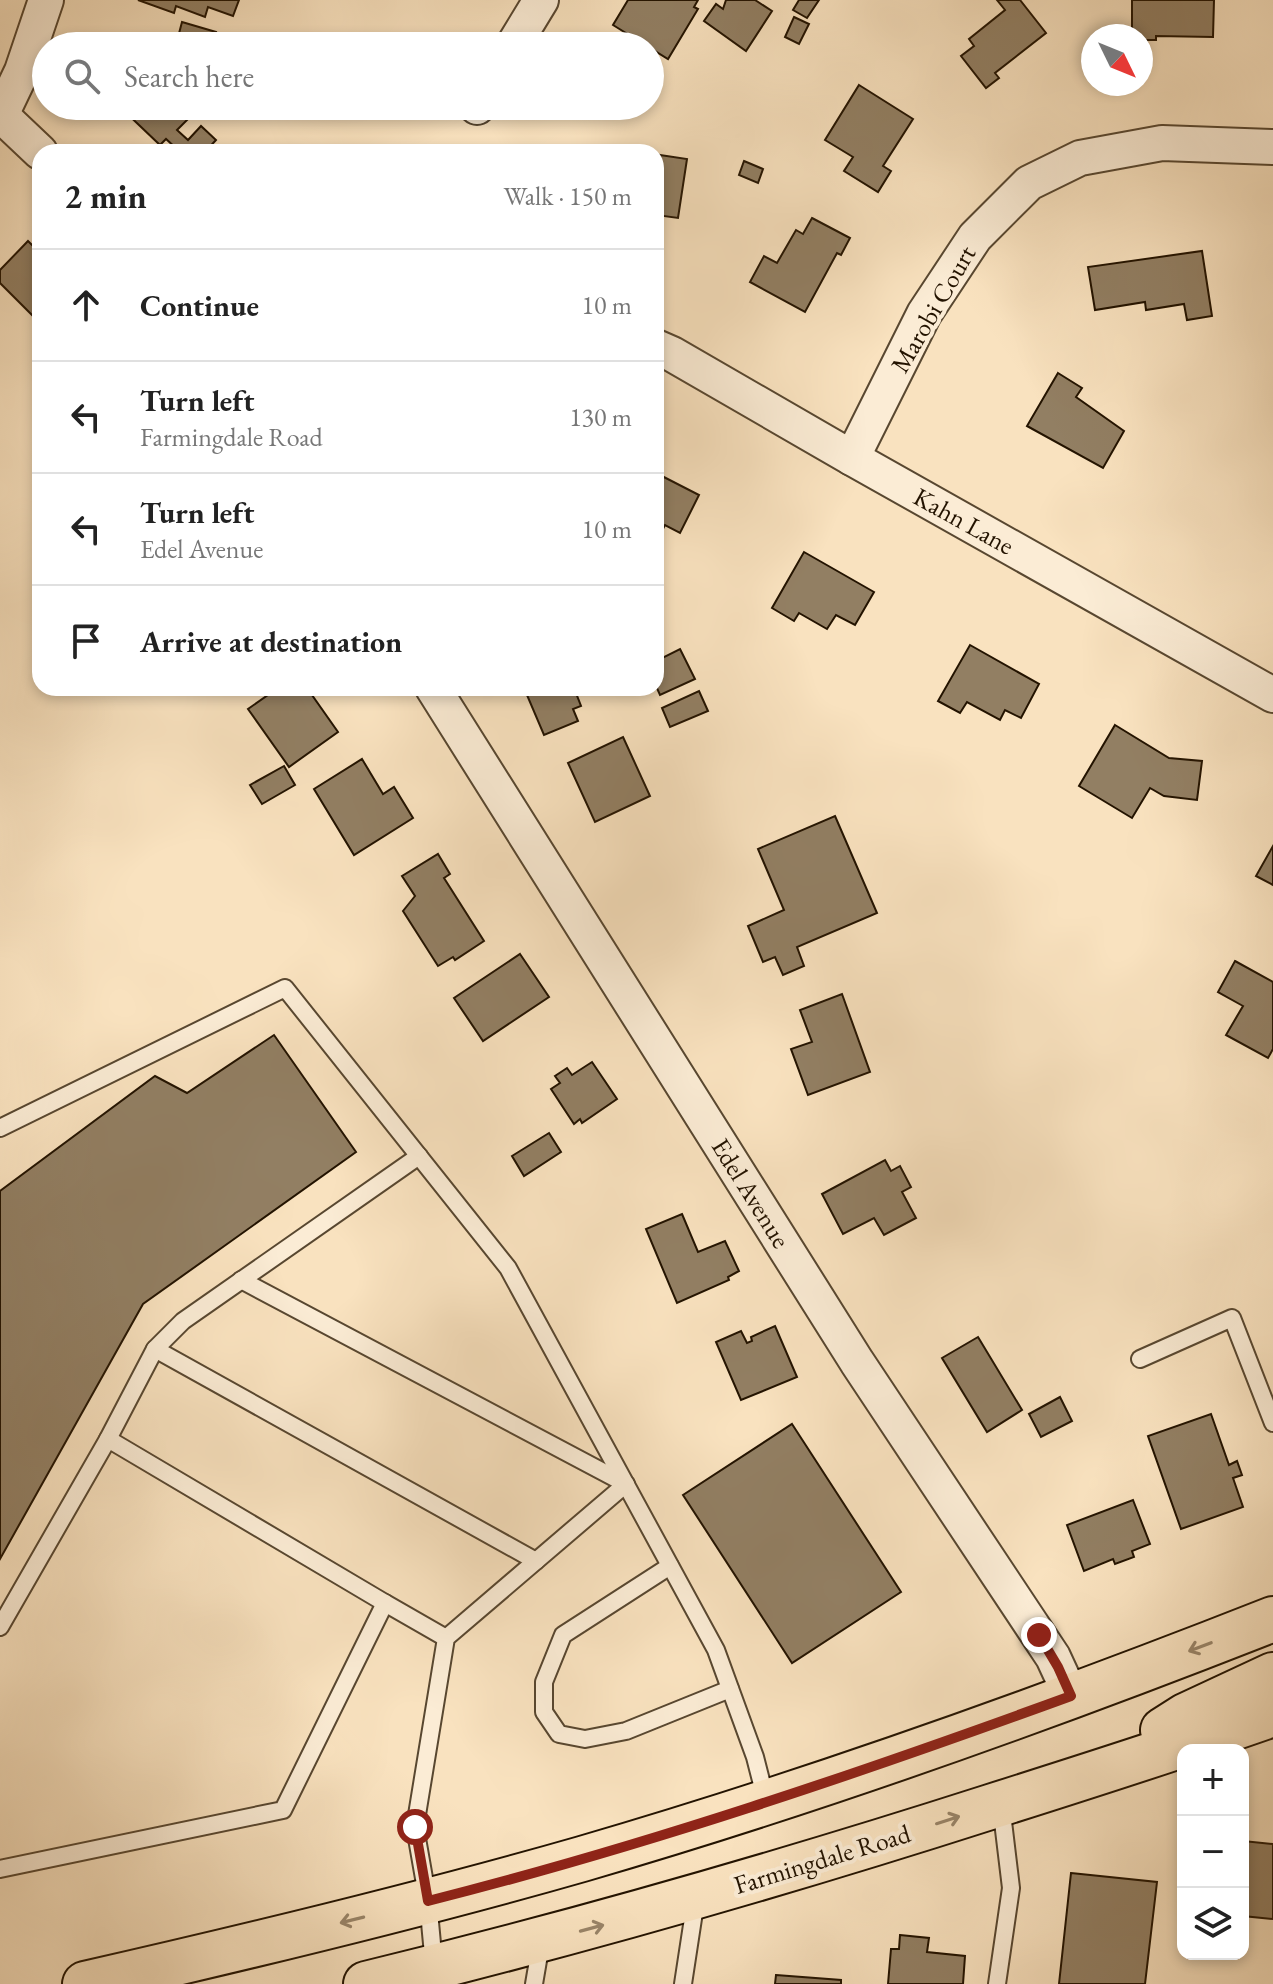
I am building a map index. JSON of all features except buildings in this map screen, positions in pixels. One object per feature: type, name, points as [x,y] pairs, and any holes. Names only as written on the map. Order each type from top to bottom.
[{"type":"main road","points":[[85,1984],[428,1901],[584,1858],[766,1801],[1071,1696],[1273,1619]]},
{"type":"main road","points":[[1094,1775],[1185,1716],[1273,1675]]},
{"type":"main road","name":"Farmingdale Road","points":[[366,1984],[435,1976],[1094,1775],[1273,1714]]},
{"type":"street","points":[[35,32],[46,0]]},
{"type":"street","points":[[522,32],[541,0]]},
{"type":"street","points":[[32,41],[22,71],[0,116],[32,145]]},
{"type":"street","name":"Marobi Court","points":[[852,458],[924,314],[975,237],[1029,183],[1080,158],[1162,143],[1273,147]]},
{"type":"street","name":"Kahn Lane","points":[[664,350],[1273,695]]},
{"type":"street","name":"Edel Avenue","points":[[438,696],[857,1362],[1053,1657],[1071,1696]]},
{"type":"lane","points":[[0,1128],[285,988],[508,1268],[716,1650],[755,1757],[766,1801]]},
{"type":"lane","points":[[0,1627],[108,1439],[155,1349],[183,1321],[419,1156]]},
{"type":"lane","points":[[241,1280],[626,1484]]},
{"type":"lane","points":[[1140,1359],[1232,1318],[1273,1423]]},
{"type":"lane","points":[[155,1349],[536,1561]]},
{"type":"lane","points":[[108,1439],[446,1638]]},
{"type":"lane","points":[[435,1976],[428,1901],[415,1827],[446,1638],[626,1484]]},
{"type":"lane","points":[[670,1566],[563,1635],[544,1682],[544,1712],[559,1734],[585,1739],[626,1731],[730,1689]]},
{"type":"lane","points":[[0,1869],[283,1810],[385,1603]]},
{"type":"lane","points":[[997,1984],[1011,1888],[1001,1804]]},
{"type":"lane","points":[[683,1984],[696,1897]]},
{"type":"lane","points":[[534,1984],[542,1941]]},
{"type":"route","points":[[415,1827],[428,1901],[584,1858],[766,1801],[1071,1696],[1039,1635]]}]
